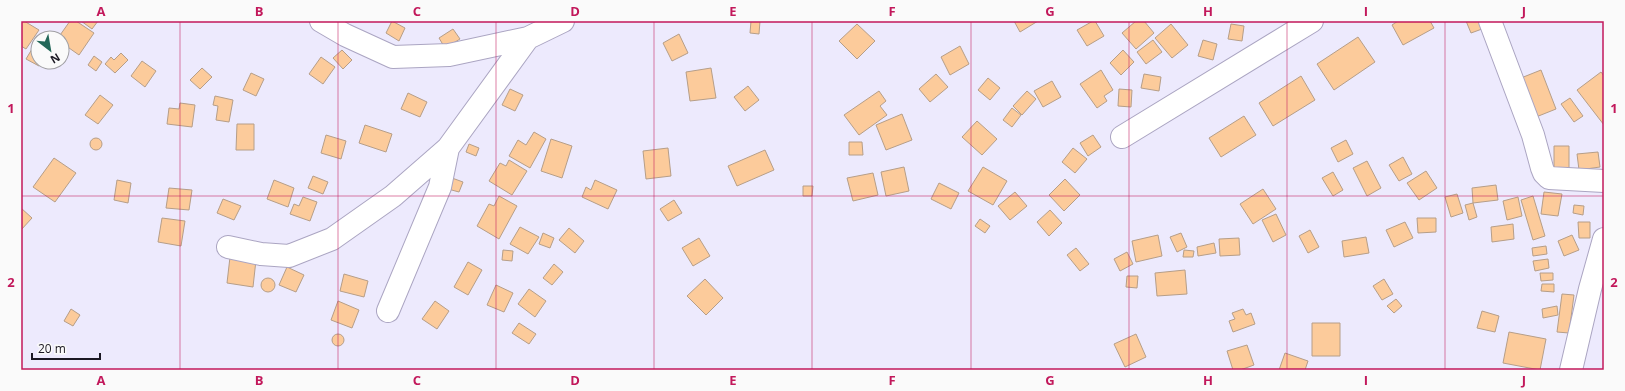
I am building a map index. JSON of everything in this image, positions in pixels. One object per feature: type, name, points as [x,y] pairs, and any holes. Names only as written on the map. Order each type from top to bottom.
[{"type":"street","points":[[321,21],[345,35],[393,57],[449,54],[528,38],[563,21]]},
{"type":"street","points":[[1122,137],[1312,21]]},
{"type":"street","points":[[1490,21],[1533,135],[1544,173],[1549,178],[1604,181]]},
{"type":"street","points":[[228,248],[261,254],[289,256],[332,239],[393,196],[448,148],[528,38]]},
{"type":"street","points":[[388,311],[440,187],[448,148]]},
{"type":"street","points":[[1571,370],[1590,289],[1604,239]]},
{"type":"building","points":[[21,21],[24,21],[39,30],[30,30],[30,43],[26,49],[21,46]]},
{"type":"building","points":[[70,21],[76,21],[94,33],[79,55],[70,49],[70,30],[64,30]]},
{"type":"building","points":[[81,21],[98,21],[92,29]]},
{"type":"building","points":[[392,21],[405,28],[399,41],[386,33]]},
{"type":"building","points":[[751,21],[760,21],[759,34],[750,33]]},
{"type":"building","points":[[1014,21],[1038,21],[1020,32]]},
{"type":"building","points":[[1095,21],[1104,36],[1087,46],[1077,30]]},
{"type":"building","points":[[1136,21],[1144,21],[1154,33],[1136,49],[1122,33]]},
{"type":"building","points":[[1398,21],[1430,21],[1434,28],[1403,45],[1392,25]]},
{"type":"building","points":[[1466,21],[1479,21],[1482,29],[1471,33]]},
{"type":"building","points":[[857,24],[875,41],[857,59],[839,41]]},
{"type":"building","points":[[1171,24],[1188,45],[1172,58],[1155,38]]},
{"type":"building","points":[[1231,24],[1244,26],[1242,41],[1228,39]]},
{"type":"building","points":[[453,29],[460,39],[445,48],[439,38]]},
{"type":"building","points":[[679,34],[688,53],[672,61],[663,43]]},
{"type":"building","points":[[1358,37],[1375,62],[1334,90],[1317,64]]},
{"type":"building","points":[[1153,40],[1162,52],[1146,64],[1137,52]]},
{"type":"building","points":[[1203,40],[1217,44],[1213,60],[1198,56]]},
{"type":"building","points":[[960,46],[969,64],[950,75],[941,57]]},
{"type":"building","points":[[342,50],[352,60],[343,69],[333,58]]},
{"type":"building","points":[[1123,50],[1134,62],[1121,75],[1110,63]]},
{"type":"building","points":[[30,52],[30,61],[26,59]]},
{"type":"building","points":[[121,53],[128,60],[115,73],[105,64],[111,57],[114,60]]},
{"type":"building","points":[[94,56],[102,62],[96,71],[88,65]]},
{"type":"building","points":[[321,57],[335,67],[323,84],[309,74]]},
{"type":"building","points":[[142,61],[156,71],[145,87],[131,76]]},
{"type":"building","points":[[202,68],[212,77],[200,89],[190,80]]},
{"type":"building","points":[[711,68],[716,98],[690,101],[686,72]]},
{"type":"building","points":[[1101,70],[1113,90],[1104,96],[1107,101],[1097,108],[1080,84]]},
{"type":"building","points":[[1541,70],[1556,109],[1536,117],[1521,78]]},
{"type":"building","points":[[1601,72],[1604,76],[1604,125],[1577,90]]},
{"type":"building","points":[[251,73],[264,79],[256,96],[243,90]]},
{"type":"building","points":[[936,74],[948,87],[930,102],[919,89]]},
{"type":"building","points":[[1144,74],[1161,77],[1159,91],[1141,88]]},
{"type":"building","points":[[1301,76],[1315,100],[1273,126],[1259,103]]},
{"type":"building","points":[[988,78],[1000,88],[990,100],[978,90]]},
{"type":"building","points":[[1052,81],[1061,97],[1043,107],[1034,91]]},
{"type":"building","points":[[748,86],[759,100],[745,111],[734,97]]},
{"type":"building","points":[[510,89],[523,95],[515,111],[502,105]]},
{"type":"building","points":[[1119,89],[1132,90],[1131,107],[1118,106]]},
{"type":"building","points":[[879,91],[886,101],[880,106],[887,115],[859,135],[844,115]]},
{"type":"building","points":[[1027,91],[1036,99],[1022,115],[1013,106]]},
{"type":"building","points":[[408,93],[427,102],[420,117],[401,109]]},
{"type":"building","points":[[100,95],[113,105],[98,124],[85,115]]},
{"type":"building","points":[[215,96],[233,100],[229,122],[216,120],[218,106],[213,105]]},
{"type":"building","points":[[1570,98],[1583,116],[1574,122],[1561,104]]},
{"type":"building","points":[[180,103],[195,105],[192,127],[167,124],[169,108],[179,109]]},
{"type":"building","points":[[1012,108],[1021,115],[1012,127],[1003,120]]},
{"type":"building","points":[[902,114],[912,140],[886,150],[876,125]]},
{"type":"building","points":[[1244,116],[1256,135],[1221,157],[1209,138]]},
{"type":"building","points":[[977,121],[997,139],[982,155],[962,137]]},
{"type":"building","points":[[237,124],[254,124],[254,150],[236,150]]},
{"type":"building","points":[[365,125],[392,134],[386,152],[359,143]]},
{"type":"building","points":[[534,132],[546,139],[530,168],[509,156],[518,140],[526,145]]},
{"type":"building","points":[[326,135],[346,141],[341,159],[321,153]]},
{"type":"building","points":[[1093,135],[1101,147],[1088,156],[1080,143]]},
{"type":"building","points":[[94,138],[98,138],[102,144],[98,150],[94,150],[90,146],[90,142]]},
{"type":"building","points":[[551,139],[572,146],[562,178],[541,171]]},
{"type":"building","points":[[1346,140],[1353,154],[1338,162],[1331,148]]},
{"type":"building","points":[[849,142],[862,142],[863,155],[849,155]]},
{"type":"building","points":[[469,144],[479,148],[476,156],[466,152]]},
{"type":"building","points":[[1554,146],[1569,146],[1569,170],[1554,170]]},
{"type":"building","points":[[668,148],[671,176],[646,179],[643,151]]},
{"type":"building","points":[[1073,148],[1087,159],[1075,173],[1062,162]]},
{"type":"building","points":[[765,150],[774,170],[737,186],[728,166]]},
{"type":"building","points":[[1598,152],[1600,167],[1579,170],[1577,154]]},
{"type":"building","points":[[1403,157],[1412,174],[1399,181],[1389,165]]},
{"type":"building","points":[[54,158],[76,173],[55,202],[33,187]]},
{"type":"building","points":[[509,160],[527,171],[512,195],[489,181],[500,163],[506,166]]},
{"type":"building","points":[[1367,161],[1381,188],[1367,196],[1353,168]]},
{"type":"building","points":[[904,167],[909,191],[886,196],[881,172]]},
{"type":"building","points":[[983,167],[1007,181],[993,205],[968,191]]},
{"type":"building","points":[[1426,171],[1437,188],[1419,200],[1407,183]]},
{"type":"building","points":[[1333,172],[1343,190],[1333,196],[1322,178]]},
{"type":"building","points":[[873,173],[878,195],[853,201],[847,178]]},
{"type":"building","points":[[313,176],[328,182],[323,194],[308,188]]},
{"type":"building","points":[[452,178],[463,182],[459,192],[448,189]]},
{"type":"building","points":[[1065,179],[1080,195],[1064,211],[1049,195]]},
{"type":"building","points":[[117,180],[131,183],[128,203],[114,200]]},
{"type":"building","points":[[274,180],[294,188],[288,207],[267,199]]},
{"type":"building","points":[[595,180],[617,190],[608,209],[582,197],[586,187],[591,190]]},
{"type":"building","points":[[939,183],[959,193],[951,209],[931,199]]},
{"type":"building","points":[[1496,185],[1498,200],[1473,203],[1472,188]]},
{"type":"building","points":[[803,186],[813,186],[812,196],[803,196]]},
{"type":"building","points":[[169,188],[192,190],[189,210],[166,208]]},
{"type":"building","points":[[1263,189],[1276,209],[1253,224],[1240,204]]},
{"type":"building","points":[[1015,192],[1027,206],[1010,220],[998,206]]},
{"type":"building","points":[[1544,192],[1562,194],[1558,216],[1541,214]]},
{"type":"building","points":[[1457,194],[1463,213],[1451,217],[1445,197]]},
{"type":"building","points":[[499,196],[517,206],[499,239],[477,226],[489,204],[494,206]]},
{"type":"building","points":[[1533,196],[1545,236],[1533,240],[1521,200]]},
{"type":"building","points":[[303,197],[317,202],[310,221],[290,214],[294,204],[299,206]]},
{"type":"building","points":[[1518,197],[1522,216],[1507,220],[1503,201]]},
{"type":"building","points":[[223,199],[241,206],[234,220],[217,213]]},
{"type":"building","points":[[674,200],[682,213],[668,221],[660,209]]},
{"type":"building","points":[[1473,203],[1477,217],[1469,220],[1465,205]]},
{"type":"building","points":[[1574,205],[1584,206],[1583,215],[1573,213]]},
{"type":"building","points":[[21,208],[32,218],[21,230]]},
{"type":"building","points":[[1050,210],[1062,223],[1049,236],[1037,222]]},
{"type":"building","points":[[1276,214],[1286,235],[1273,242],[1262,220]]},
{"type":"building","points":[[162,218],[185,221],[181,246],[158,242]]},
{"type":"building","points":[[1417,218],[1436,218],[1436,232],[1418,233]]},
{"type":"building","points":[[980,219],[990,226],[985,233],[975,226]]},
{"type":"building","points":[[1405,222],[1413,238],[1394,247],[1386,230]]},
{"type":"building","points":[[1578,222],[1590,222],[1590,238],[1579,238]]},
{"type":"building","points":[[1513,224],[1514,239],[1492,242],[1491,227]]},
{"type":"building","points":[[520,227],[539,237],[528,254],[510,244]]},
{"type":"building","points":[[569,228],[584,241],[575,253],[559,240]]},
{"type":"building","points":[[1310,230],[1319,247],[1308,253],[1299,236]]},
{"type":"building","points":[[543,233],[554,238],[550,248],[539,244]]},
{"type":"building","points":[[1181,233],[1187,247],[1177,252],[1170,237]]},
{"type":"building","points":[[1158,235],[1162,256],[1136,262],[1132,241]]},
{"type":"building","points":[[1572,235],[1579,250],[1564,256],[1558,241]]},
{"type":"building","points":[[1366,237],[1369,253],[1344,257],[1342,241]]},
{"type":"building","points":[[699,238],[710,256],[693,266],[682,248]]},
{"type":"building","points":[[1239,238],[1240,255],[1220,256],[1219,239]]},
{"type":"building","points":[[1214,243],[1216,253],[1198,256],[1197,247]]},
{"type":"building","points":[[1546,246],[1547,254],[1533,256],[1532,248]]},
{"type":"building","points":[[1076,248],[1089,264],[1080,271],[1067,255]]},
{"type":"building","points":[[503,250],[513,251],[512,261],[502,260]]},
{"type":"building","points":[[1184,250],[1194,251],[1193,257],[1183,257]]},
{"type":"building","points":[[1127,252],[1133,264],[1120,271],[1114,259]]},
{"type":"building","points":[[230,257],[256,260],[253,287],[227,283]]},
{"type":"building","points":[[1548,259],[1549,268],[1535,271],[1533,261]]},
{"type":"building","points":[[468,262],[482,270],[468,295],[454,287]]},
{"type":"building","points":[[554,264],[563,272],[552,285],[543,278]]},
{"type":"building","points":[[287,267],[304,275],[296,292],[279,285]]},
{"type":"building","points":[[1185,270],[1187,294],[1157,296],[1155,273]]},
{"type":"building","points":[[1540,273],[1553,273],[1553,280],[1541,281]]},
{"type":"building","points":[[344,274],[368,281],[364,297],[340,291]]},
{"type":"building","points":[[1127,276],[1138,276],[1137,288],[1126,287]]},
{"type":"building","points":[[265,278],[271,278],[275,282],[275,288],[271,292],[265,292],[261,288],[261,282]]},
{"type":"building","points":[[705,279],[723,298],[706,315],[687,296]]},
{"type":"building","points":[[1384,279],[1393,294],[1382,300],[1373,286]]},
{"type":"building","points":[[1542,284],[1554,284],[1554,292],[1541,291]]},
{"type":"building","points":[[496,285],[513,293],[504,312],[487,305]]},
{"type":"building","points":[[529,289],[546,301],[535,317],[518,304]]},
{"type":"building","points":[[1562,294],[1574,295],[1569,333],[1557,332]]},
{"type":"building","points":[[1396,299],[1402,306],[1394,313],[1387,306]]},
{"type":"building","points":[[338,301],[359,310],[352,328],[331,320]]},
{"type":"building","points":[[435,301],[449,311],[437,329],[422,319]]},
{"type":"building","points":[[1557,306],[1558,315],[1543,318],[1542,309]]},
{"type":"building","points":[[71,309],[80,315],[73,326],[64,321]]},
{"type":"building","points":[[1243,309],[1246,315],[1251,313],[1255,324],[1233,332],[1229,321],[1235,319],[1232,313]]},
{"type":"building","points":[[1482,311],[1499,316],[1495,332],[1477,328]]},
{"type":"building","points":[[519,323],[536,334],[529,344],[512,333]]},
{"type":"building","points":[[1312,323],[1340,323],[1340,356],[1312,356]]},
{"type":"building","points":[[1509,332],[1546,339],[1540,370],[1503,363]]},
{"type":"building","points":[[336,334],[340,334],[344,340],[340,346],[336,346],[332,342],[332,338]]},
{"type":"building","points":[[1136,334],[1146,357],[1125,367],[1114,344]]},
{"type":"building","points":[[1247,345],[1254,365],[1240,370],[1233,370],[1227,351]]},
{"type":"building","points":[[1285,353],[1308,361],[1305,370],[1279,370]]}]
